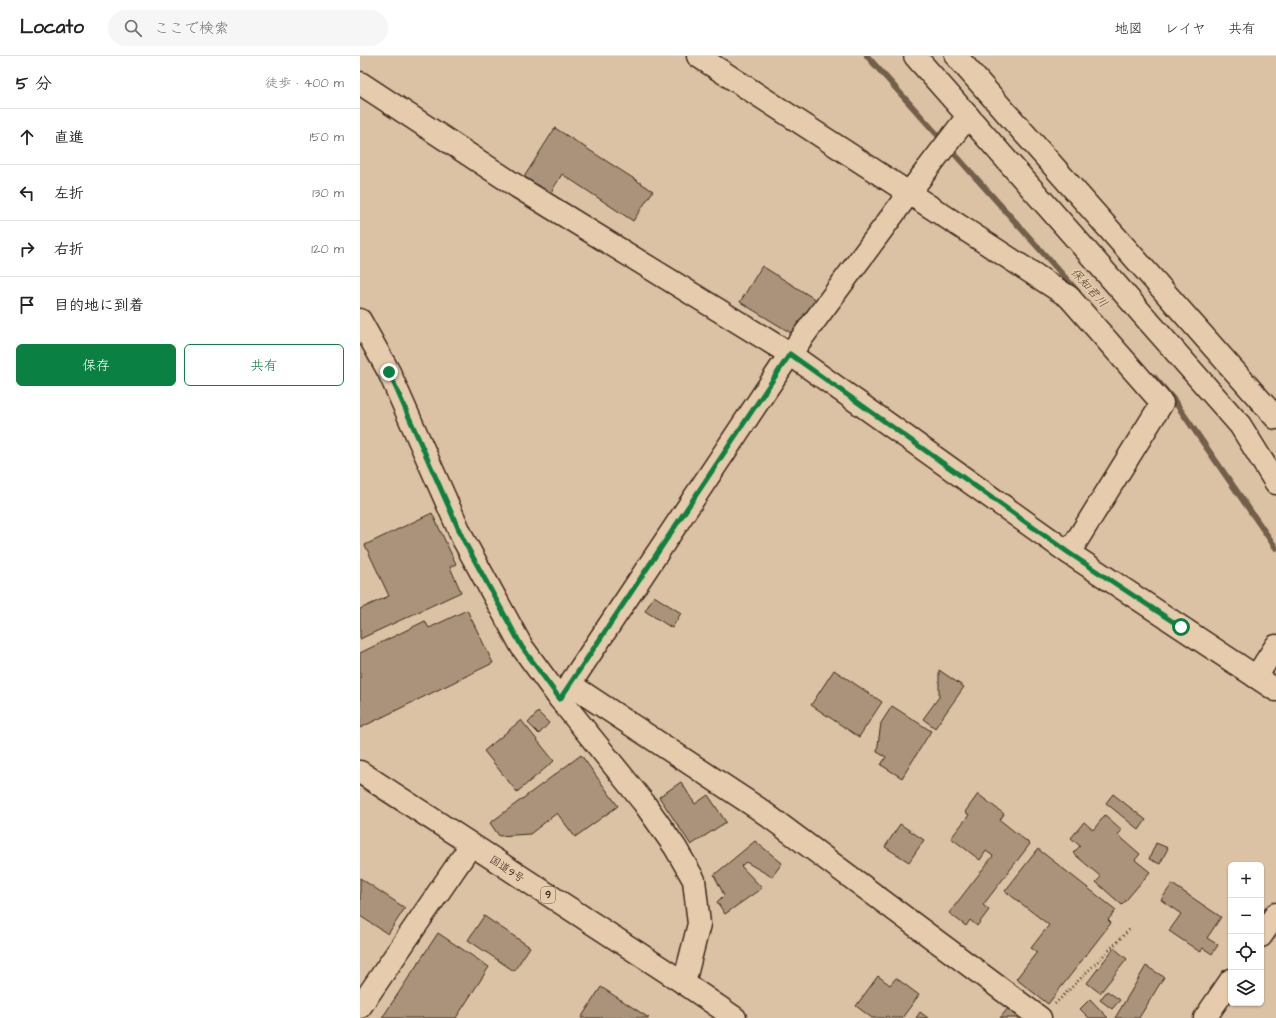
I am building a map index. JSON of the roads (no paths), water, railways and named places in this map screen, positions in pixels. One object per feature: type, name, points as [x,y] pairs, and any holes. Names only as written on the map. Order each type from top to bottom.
[{"type":"main road","points":[[698,56],[1069,297],[1162,403],[1069,553]]},
{"type":"main road","points":[[915,56],[1240,425],[1276,483]]},
{"type":"main road","points":[[956,56],[1276,418]]},
{"type":"main road","points":[[360,83],[518,187],[790,354],[1069,553],[1276,690]]},
{"type":"main road","points":[[565,692],[790,354],[968,116]]},
{"type":"main road","points":[[360,320],[389,372],[463,539],[522,647],[565,692],[675,847],[694,880],[699,924],[684,983]]},
{"type":"main road","points":[[1256,677],[1276,646]]},
{"type":"main road","points":[[565,692],[759,809],[1046,1012]]},
{"type":"main road","name":"国道9号","points":[[360,772],[736,1018]]},
{"type":"main road","points":[[360,1007],[471,845]]},
{"type":"main road","points":[[1262,934],[1276,914]]},
{"type":"main road","points":[[1205,1018],[1228,984]]},
{"type":"waterway","name":"保知君川","points":[[867,56],[1078,292]]},
{"type":"waterway","name":"保知君川","points":[[1154,377],[1173,399],[1276,548]]}]
